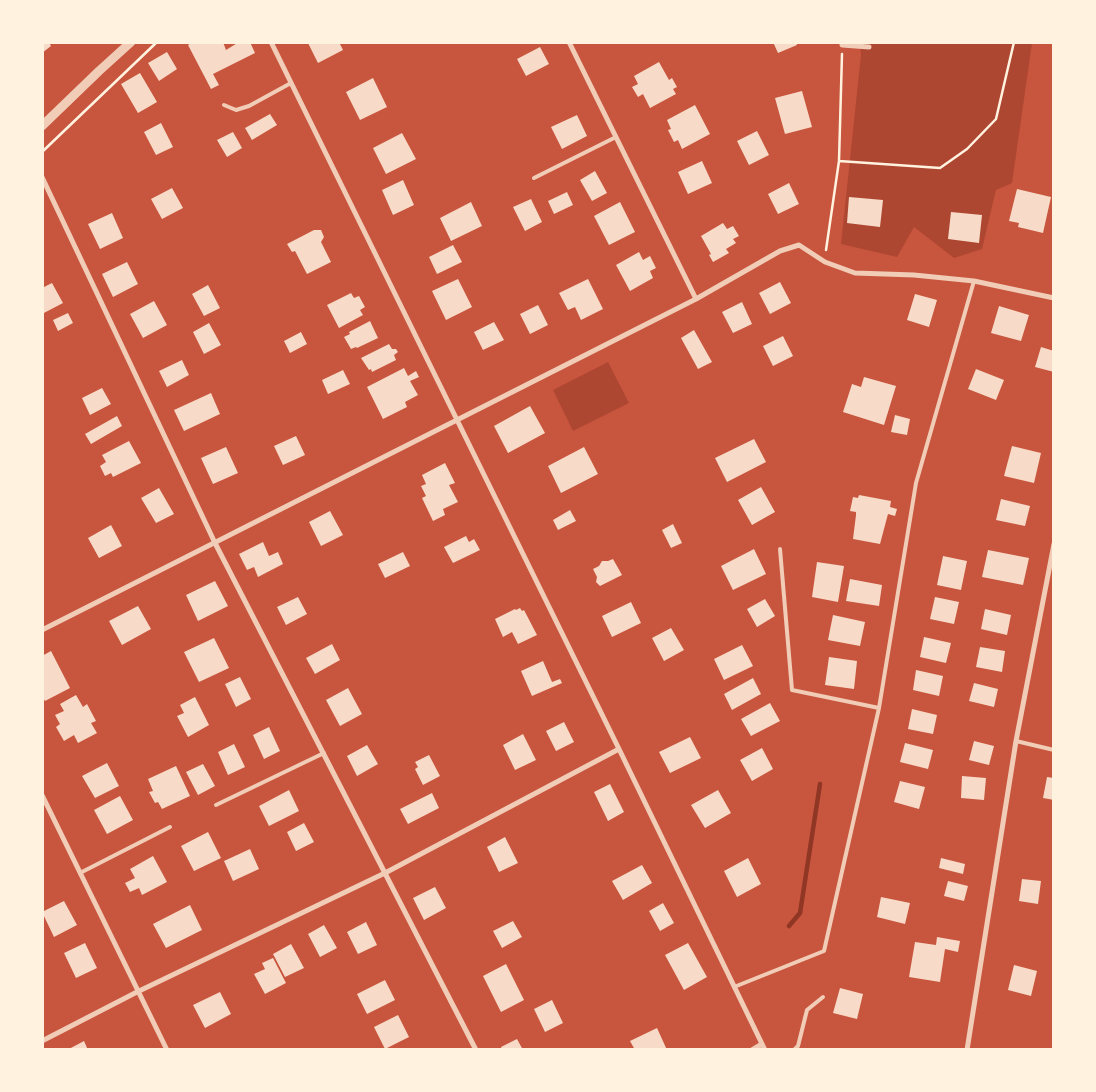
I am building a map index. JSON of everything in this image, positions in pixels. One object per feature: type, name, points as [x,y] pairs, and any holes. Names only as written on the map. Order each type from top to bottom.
[{"type":"street","points":[[42,126],[131,42]]},
{"type":"street","points":[[270,42],[764,1047],[752,1050]]},
{"type":"street","points":[[569,42],[696,298]]},
{"type":"street","points":[[842,44],[869,47]]},
{"type":"street","points":[[42,177],[215,543],[476,1050]]},
{"type":"street","points":[[42,630],[457,421],[696,298],[780,251],[799,246],[825,262],[855,273],[914,275],[974,281],[1054,298]]},
{"type":"street","points":[[967,1050],[1016,741],[1054,544]]},
{"type":"street","points":[[42,1041],[137,992],[385,873],[619,750]]},
{"type":"street","points":[[42,795],[167,1050]]},
{"type":"lane","points":[[224,105],[236,110],[249,106],[291,83]]},
{"type":"lane","points":[[534,178],[616,137]]},
{"type":"lane","points":[[734,987],[824,951],[878,708],[916,482],[974,281]]},
{"type":"lane","points":[[780,549],[792,690],[878,708]]},
{"type":"lane","points":[[1016,741],[1054,750]]},
{"type":"lane","points":[[216,805],[324,753]]},
{"type":"lane","points":[[80,873],[170,827]]},
{"type":"lane","points":[[794,1050],[798,1046],[807,1010],[823,997]]},
{"type":"path","points":[[42,152],[157,42]]},
{"type":"path","points":[[839,161],[940,168],[967,149],[996,119],[1014,42]]},
{"type":"path","points":[[825,262],[839,161],[842,44]]},
{"type":"shaded area","points":[[860,43],[1032,43],[1012,183],[996,190],[982,249],[954,258],[914,227],[897,257],[841,244],[861,55]]},
{"type":"shaded area","points":[[608,362],[629,403],[573,431],[553,390]]},
{"type":"building","points":[[42,42],[49,42],[51,46],[42,53]]},
{"type":"building","points":[[193,42],[223,42],[226,50],[239,42],[250,42],[255,53],[213,74],[219,85],[211,89],[188,45]]},
{"type":"building","points":[[339,42],[343,50],[318,63],[308,43]]},
{"type":"building","points":[[773,42],[796,42],[797,45],[778,53]]},
{"type":"building","points":[[540,47],[549,64],[526,76],[517,59]]},
{"type":"building","points":[[167,52],[177,69],[159,81],[148,63]]},
{"type":"building","points":[[659,62],[669,80],[672,78],[677,87],[673,89],[676,94],[650,108],[643,94],[638,97],[632,87],[638,84],[634,76]]},
{"type":"building","points":[[140,73],[157,102],[138,113],[121,84]]},
{"type":"building","points":[[373,78],[387,107],[360,120],[346,92]]},
{"type":"building","points":[[802,91],[812,127],[785,134],[775,98]]},
{"type":"building","points":[[695,105],[710,134],[682,149],[678,140],[674,142],[668,130],[671,129],[667,120]]},
{"type":"building","points":[[270,114],[277,125],[252,140],[245,128]]},
{"type":"building","points":[[577,115],[587,136],[562,149],[551,127]]},
{"type":"building","points":[[161,123],[173,147],[156,155],[144,132]]},
{"type":"building","points":[[757,131],[769,155],[749,165],[737,141]]},
{"type":"building","points":[[233,132],[242,148],[227,157],[217,140]]},
{"type":"building","points":[[402,133],[416,159],[386,174],[373,148]]},
{"type":"building","points":[[702,161],[712,183],[688,194],[678,172]]},
{"type":"building","points":[[595,171],[607,193],[592,201],[580,180]]},
{"type":"building","points":[[403,180],[414,205],[393,215],[382,190]]},
{"type":"building","points":[[789,183],[799,204],[778,214],[768,194]]},
{"type":"building","points":[[172,188],[183,208],[162,219],[151,199]]},
{"type":"building","points":[[1017,189],[1051,197],[1043,233],[1018,227],[1019,223],[1009,221]]},
{"type":"building","points":[[567,192],[573,205],[554,214],[548,201]]},
{"type":"building","points":[[849,197],[883,200],[880,227],[847,223]]},
{"type":"building","points":[[531,199],[542,222],[525,231],[513,207]]},
{"type":"building","points":[[471,202],[482,226],[451,241],[440,218]]},
{"type":"building","points":[[620,202],[635,232],[609,245],[594,216]]},
{"type":"building","points":[[951,212],[982,215],[979,243],[948,239]]},
{"type":"building","points":[[112,213],[123,238],[100,249],[88,224]]},
{"type":"building","points":[[723,223],[727,229],[733,226],[739,236],[733,239],[736,243],[726,249],[729,253],[713,262],[709,255],[711,254],[701,236]]},
{"type":"building","points":[[314,230],[321,230],[324,237],[321,242],[331,262],[307,274],[295,251],[292,252],[287,244]]},
{"type":"building","points":[[453,245],[462,262],[437,274],[429,257]]},
{"type":"building","points":[[639,252],[643,260],[650,256],[656,268],[650,271],[653,278],[630,291],[616,265]]},
{"type":"building","points":[[127,262],[138,284],[113,297],[102,274]]},
{"type":"building","points":[[458,279],[472,307],[446,320],[432,291]]},
{"type":"building","points":[[588,279],[603,309],[581,320],[575,307],[568,310],[559,293]]},
{"type":"building","points":[[780,282],[791,303],[770,314],[759,293]]},
{"type":"building","points":[[52,283],[63,303],[42,314],[42,288]]},
{"type":"building","points":[[208,285],[220,308],[204,316],[192,294]]},
{"type":"building","points":[[351,293],[354,298],[359,296],[365,307],[360,310],[363,315],[339,328],[327,305]]},
{"type":"building","points":[[915,294],[937,300],[929,327],[907,320]]},
{"type":"building","points":[[154,301],[167,325],[143,338],[130,314]]},
{"type":"building","points":[[742,302],[752,324],[733,333],[722,312]]},
{"type":"building","points":[[538,305],[548,325],[530,334],[520,314]]},
{"type":"building","points":[[999,306],[1029,315],[1021,341],[991,333]]},
{"type":"building","points":[[68,313],[73,323],[58,331],[53,320]]},
{"type":"building","points":[[370,321],[378,338],[351,349],[344,337],[350,334],[349,332]]},
{"type":"building","points":[[494,322],[504,340],[483,350],[474,332]]},
{"type":"building","points":[[209,323],[221,345],[204,354],[193,332]]},
{"type":"building","points":[[694,330],[712,362],[698,369],[681,338]]},
{"type":"building","points":[[301,332],[307,344],[290,353],[284,341]]},
{"type":"building","points":[[783,336],[793,356],[773,366],[763,346]]},
{"type":"building","points":[[389,344],[392,349],[396,349],[398,352],[394,355],[396,360],[372,372],[371,369],[369,370],[361,358]]},
{"type":"building","points":[[1041,347],[1054,351],[1054,372],[1035,367]]},
{"type":"building","points":[[182,360],[189,375],[167,387],[159,371]]},
{"type":"building","points":[[404,368],[408,376],[416,371],[419,377],[410,381],[418,395],[405,402],[407,407],[383,419],[367,387]]},
{"type":"building","points":[[976,369],[1004,380],[996,400],[968,389]]},
{"type":"building","points":[[343,370],[350,384],[328,394],[322,380]]},
{"type":"building","points":[[864,377],[896,386],[884,425],[843,412],[852,384],[861,387]]},
{"type":"building","points":[[102,388],[111,404],[90,415],[82,398]]},
{"type":"building","points":[[211,393],[220,414],[184,431],[174,410]]},
{"type":"building","points":[[530,406],[545,433],[508,453],[494,426]]},
{"type":"building","points":[[895,415],[910,419],[907,435],[891,432]]},
{"type":"building","points":[[117,416],[122,426],[91,444],[85,434]]},
{"type":"building","points":[[296,436],[305,455],[283,465],[274,446]]},
{"type":"building","points":[[754,439],[766,462],[727,482],[715,458]]},
{"type":"building","points":[[129,441],[141,463],[113,477],[111,473],[105,476],[100,466],[106,462],[102,455]]},
{"type":"building","points":[[1012,446],[1041,453],[1034,483],[1004,476]]},
{"type":"building","points":[[226,447],[238,473],[213,484],[201,458]]},
{"type":"building","points":[[584,447],[598,474],[561,493],[548,466]]},
{"type":"building","points":[[445,463],[455,483],[449,485],[458,502],[443,509],[445,515],[433,521],[422,498],[426,496],[421,486],[426,484],[422,475]]},
{"type":"building","points":[[761,487],[775,512],[752,525],[738,500]]},
{"type":"building","points":[[159,488],[174,514],[156,523],[141,498]]},
{"type":"building","points":[[859,495],[891,501],[890,507],[897,509],[895,516],[888,514],[880,544],[853,539],[856,512],[850,511],[853,497],[858,498]]},
{"type":"building","points":[[1001,499],[1030,506],[1025,526],[996,520]]},
{"type":"building","points":[[570,510],[576,521],[558,530],[553,520]]},
{"type":"building","points":[[330,511],[343,535],[321,546],[309,522]]},
{"type":"building","points":[[673,524],[682,543],[671,548],[662,530]]},
{"type":"building","points":[[111,525],[122,546],[99,558],[88,538]]},
{"type":"building","points":[[466,536],[469,542],[474,539],[480,550],[453,563],[444,547]]},
{"type":"building","points":[[263,542],[269,556],[278,552],[283,564],[258,577],[254,567],[247,570],[239,554]]},
{"type":"building","points":[[754,549],[766,574],[733,590],[721,566]]},
{"type":"building","points":[[988,550],[1029,558],[1023,585],[982,577]]},
{"type":"building","points":[[403,552],[410,566],[385,578],[378,564]]},
{"type":"building","points":[[943,556],[967,561],[961,590],[937,585]]},
{"type":"building","points":[[613,559],[622,575],[600,586],[596,582],[597,577],[593,569],[599,566],[602,561]]},
{"type":"building","points":[[817,562],[844,566],[838,602],[812,597]]},
{"type":"building","points":[[850,579],[882,585],[879,606],[846,601]]},
{"type":"building","points":[[215,581],[228,606],[198,621],[186,595]]},
{"type":"building","points":[[298,597],[307,614],[286,625],[277,607]]},
{"type":"building","points":[[935,597],[959,602],[954,624],[930,619]]},
{"type":"building","points":[[765,599],[775,616],[757,627],[747,609]]},
{"type":"building","points":[[631,602],[641,623],[612,637],[602,616]]},
{"type":"building","points":[[138,606],[151,629],[122,645],[109,621]]},
{"type":"building","points":[[520,608],[522,611],[524,610],[537,635],[518,644],[512,632],[503,637],[495,619]]},
{"type":"building","points":[[985,609],[1011,615],[1007,635],[981,629]]},
{"type":"building","points":[[833,615],[865,622],[860,646],[828,640]]},
{"type":"building","points":[[671,628],[684,650],[664,661],[652,638]]},
{"type":"building","points":[[924,637],[951,643],[946,663],[920,657]]},
{"type":"building","points":[[214,638],[229,668],[199,682],[184,652]]},
{"type":"building","points":[[332,644],[340,660],[315,674],[306,658]]},
{"type":"building","points":[[742,645],[753,666],[724,680],[714,659]]},
{"type":"building","points":[[980,647],[1005,651],[1002,672],[976,667]]},
{"type":"building","points":[[51,651],[70,688],[45,701],[42,696],[42,656]]},
{"type":"building","points":[[829,657],[857,661],[854,689],[825,685]]},
{"type":"building","points":[[543,661],[552,682],[560,679],[562,683],[532,696],[521,671]]},
{"type":"building","points":[[916,670],[943,676],[939,696],[913,690]]},
{"type":"building","points":[[240,677],[251,699],[236,707],[225,684]]},
{"type":"building","points":[[753,678],[761,694],[732,710],[724,694]]},
{"type":"building","points":[[974,683],[998,689],[994,707],[969,701]]},
{"type":"building","points":[[348,688],[362,714],[340,726],[326,700]]},
{"type":"building","points":[[76,695],[83,707],[87,704],[96,721],[91,723],[97,733],[78,743],[74,735],[64,741],[56,727],[60,724],[55,715],[64,711],[60,704]]},
{"type":"building","points":[[195,697],[209,725],[188,737],[177,716],[184,713],[180,705]]},
{"type":"building","points":[[770,703],[780,721],[751,736],[741,719]]},
{"type":"building","points":[[912,709],[937,715],[933,734],[908,729]]},
{"type":"building","points":[[564,722],[574,742],[556,751],[546,731]]},
{"type":"building","points":[[269,727],[280,751],[264,759],[253,735]]},
{"type":"building","points":[[523,734],[536,760],[515,770],[503,745]]},
{"type":"building","points":[[690,737],[701,758],[670,773],[659,752]]},
{"type":"building","points":[[974,741],[994,746],[989,765],[969,760]]},
{"type":"building","points":[[905,743],[933,750],[928,769],[900,762]]},
{"type":"building","points":[[234,744],[245,767],[228,775],[218,752]]},
{"type":"building","points":[[367,745],[378,764],[357,776],[347,756]]},
{"type":"building","points":[[762,748],[773,769],[752,781],[740,760]]},
{"type":"building","points":[[429,755],[440,776],[423,785],[415,769],[418,767],[415,762]]},
{"type":"building","points":[[107,763],[119,786],[95,798],[82,776]]},
{"type":"building","points":[[203,764],[215,786],[198,795],[186,772]]},
{"type":"building","points":[[176,766],[190,796],[162,809],[158,802],[155,803],[149,792],[153,791],[148,779]]},
{"type":"building","points":[[962,776],[986,778],[984,800],[961,798]]},
{"type":"building","points":[[1047,777],[1054,778],[1054,800],[1043,798]]},
{"type":"building","points":[[900,781],[925,787],[919,809],[894,802]]},
{"type":"building","points":[[610,784],[624,812],[608,821],[594,792]]},
{"type":"building","points":[[289,790],[299,811],[269,826],[259,806]]},
{"type":"building","points":[[718,790],[731,813],[705,828],[691,805]]},
{"type":"building","points":[[432,793],[439,808],[408,824],[400,809]]},
{"type":"building","points":[[120,796],[133,820],[107,834],[94,810]]},
{"type":"building","points":[[304,823],[314,842],[296,851],[287,832]]},
{"type":"building","points":[[208,832],[221,858],[194,871],[181,846]]},
{"type":"building","points":[[505,837],[518,863],[499,872],[487,847]]},
{"type":"building","points":[[250,849],[259,869],[233,881],[224,861]]},
{"type":"building","points":[[153,856],[167,882],[142,895],[139,888],[130,892],[125,883],[135,878],[130,869]]},
{"type":"building","points":[[748,858],[761,884],[737,897],[724,871]]},
{"type":"building","points":[[941,858],[965,864],[963,874],[939,868]]},
{"type":"building","points":[[642,865],[652,883],[623,900],[612,881]]},
{"type":"building","points":[[1022,879],[1041,881],[1038,904],[1019,901]]},
{"type":"building","points":[[948,881],[968,886],[964,901],[944,896]]},
{"type":"building","points":[[435,887],[446,908],[424,920],[413,898]]},
{"type":"building","points":[[881,897],[910,903],[905,924],[877,917]]},
{"type":"building","points":[[64,901],[77,925],[54,937],[42,912]]},
{"type":"building","points":[[663,903],[674,923],[660,931],[649,911]]},
{"type":"building","points":[[190,905],[202,930],[166,948],[153,924]]},
{"type":"building","points":[[513,921],[522,937],[502,948],[493,931]]},
{"type":"building","points":[[366,922],[377,945],[358,954],[347,932]]},
{"type":"building","points":[[324,925],[337,948],[320,957],[308,934]]},
{"type":"building","points":[[937,937],[960,941],[958,952],[945,949],[940,982],[909,977],[915,942],[936,945]]},
{"type":"building","points":[[85,943],[97,968],[76,978],[64,953]]},
{"type":"building","points":[[688,943],[707,977],[684,990],[665,955]]},
{"type":"building","points":[[291,944],[304,968],[285,977],[273,954]]},
{"type":"building","points":[[273,958],[286,983],[265,994],[254,974],[265,969],[262,963]]},
{"type":"building","points":[[506,964],[524,1000],[501,1012],[483,976]]},
{"type":"building","points":[[1014,965],[1037,971],[1031,996],[1008,990]]},
{"type":"building","points":[[385,980],[395,1000],[367,1014],[357,994]]},
{"type":"building","points":[[840,988],[863,994],[857,1019],[833,1013]]},
{"type":"building","points":[[220,992],[231,1014],[205,1028],[193,1005]]},
{"type":"building","points":[[552,1000],[563,1023],[545,1032],[534,1009]]},
{"type":"building","points":[[398,1015],[409,1037],[385,1049],[374,1027]]},
{"type":"building","points":[[657,1028],[667,1050],[635,1050],[630,1041]]},
{"type":"building","points":[[517,1039],[523,1050],[502,1050],[501,1047]]},
{"type":"building","points":[[84,1041],[88,1050],[67,1050]]},
{"type":"waterway","points":[[789,926],[800,913],[820,784]]}]
